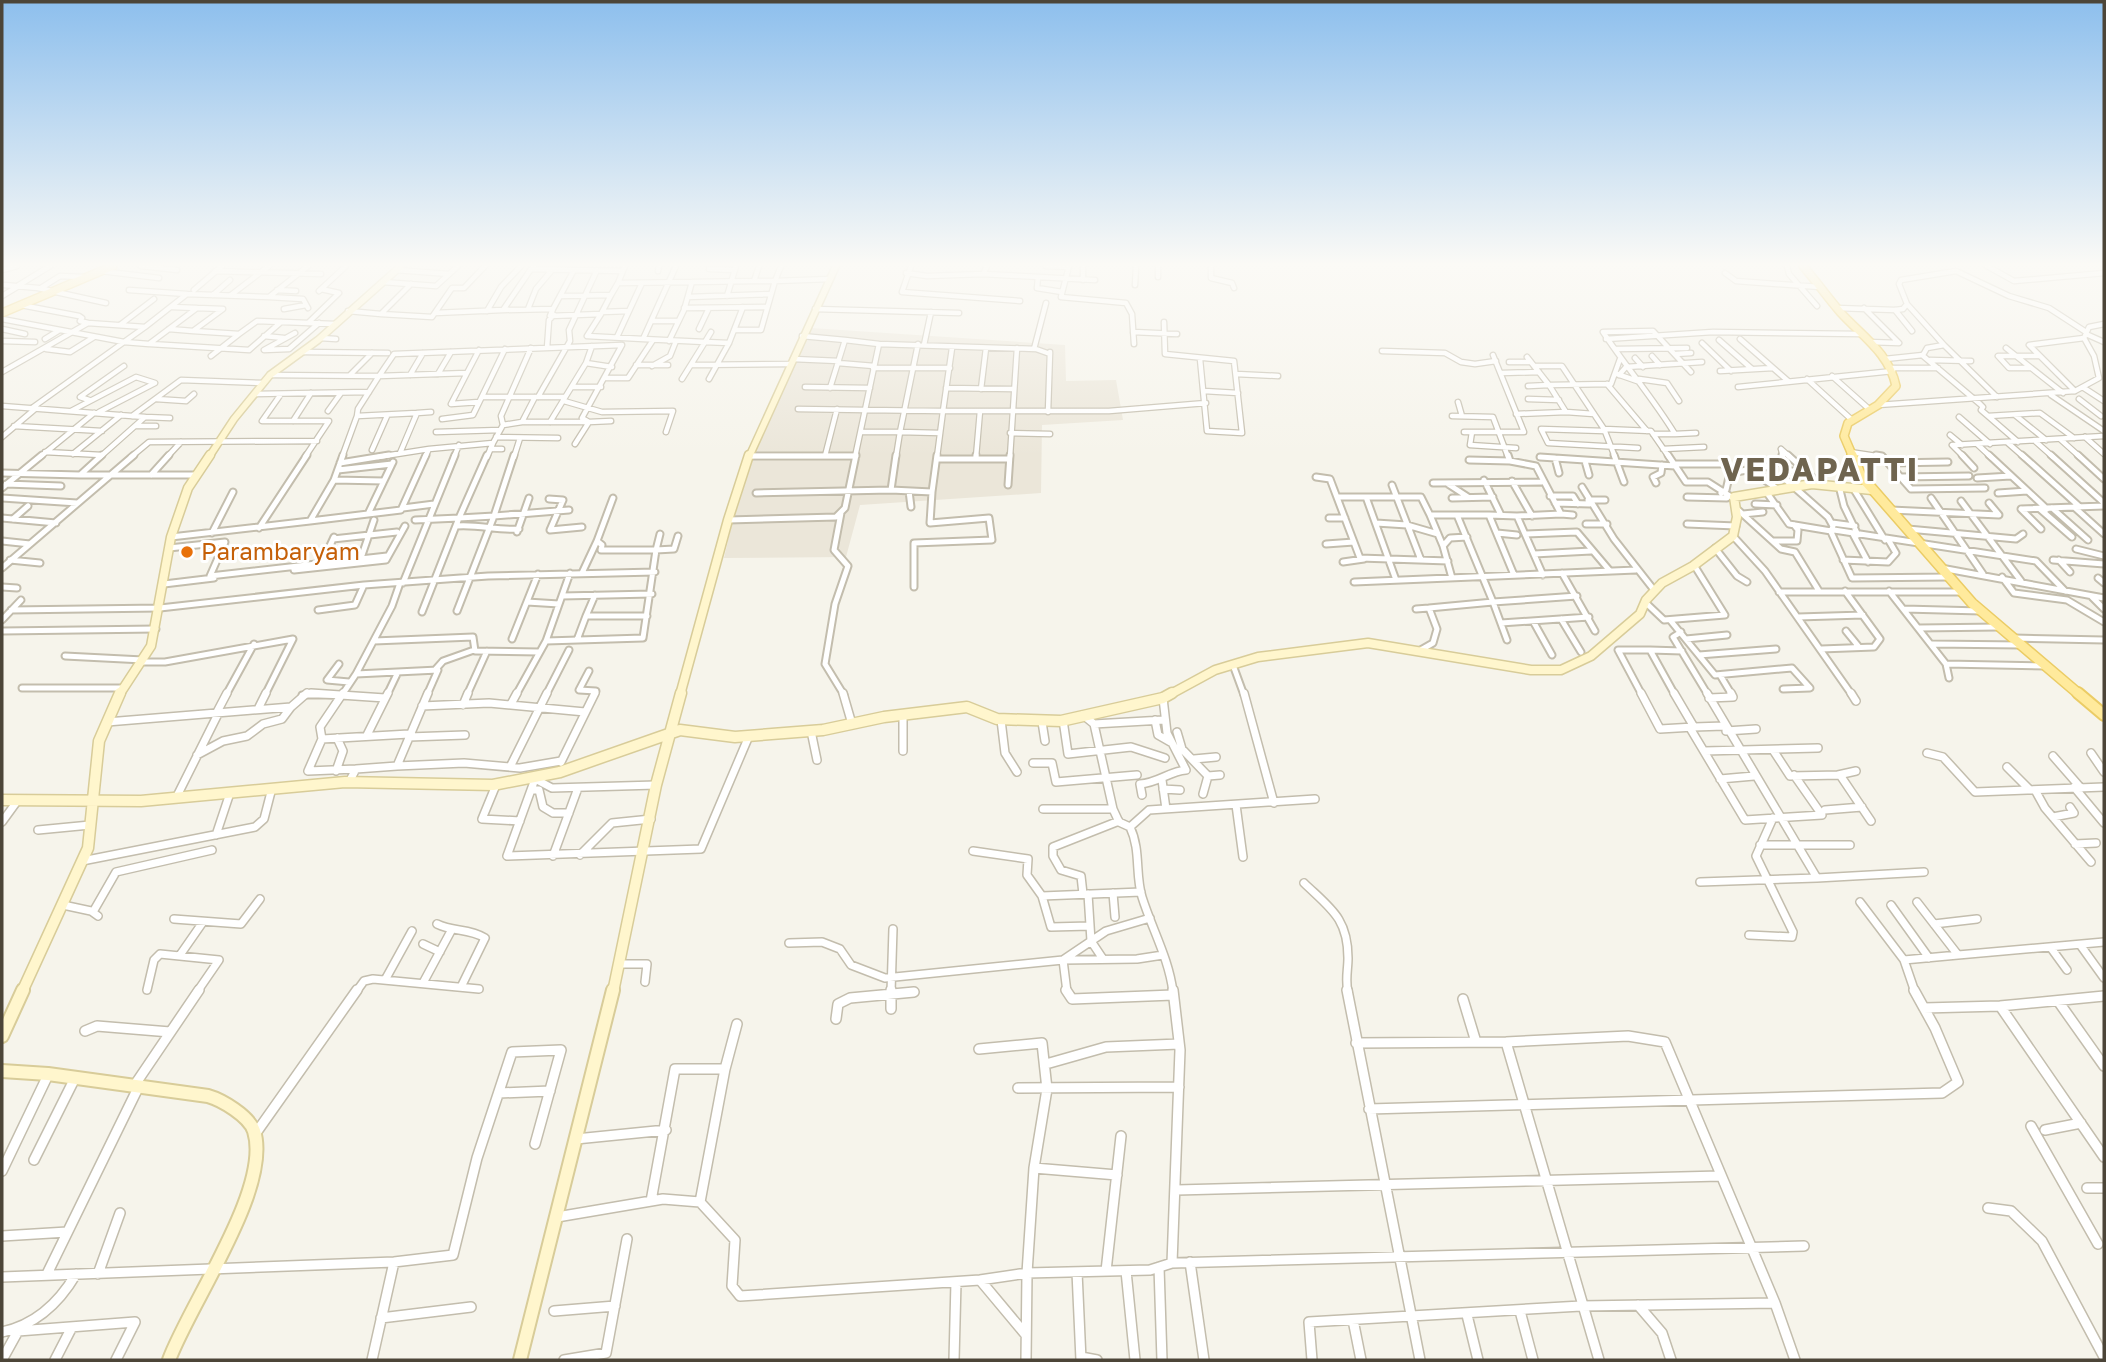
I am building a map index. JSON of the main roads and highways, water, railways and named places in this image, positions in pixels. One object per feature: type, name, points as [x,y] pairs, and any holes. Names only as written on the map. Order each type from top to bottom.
[{"type":"main road","points":[[1856,330],[1885,359],[1892,369],[1896,386],[1874,407],[1852,419],[1844,436],[1861,476],[1981,611],[2104,715]]},
{"type":"place","name":"Parambaryam","points":[[187,552]]},
{"type":"district","name":"VEDAPATTI","points":[[1820,470]]}]
